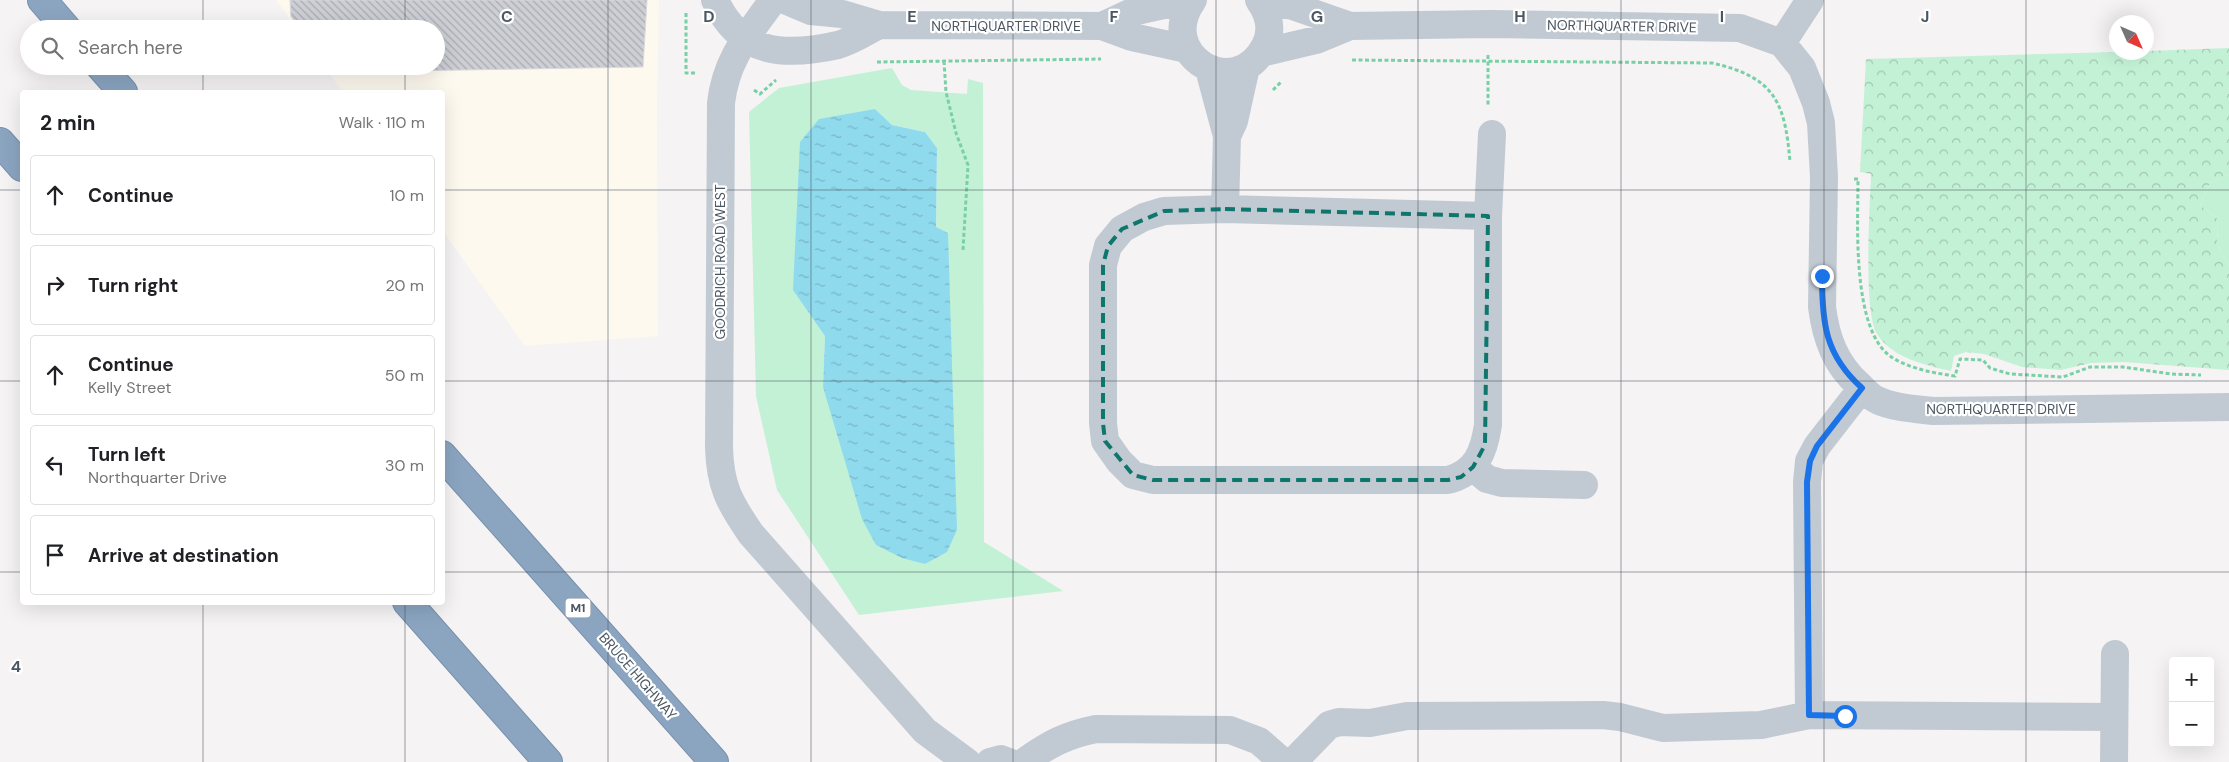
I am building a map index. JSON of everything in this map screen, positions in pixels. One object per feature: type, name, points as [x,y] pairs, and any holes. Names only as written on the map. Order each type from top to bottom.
[{"type":"highway","points":[[42,0],[59,20]]},
{"type":"highway","points":[[108,75],[121,90]]},
{"type":"highway","points":[[0,142],[20,165]]},
{"type":"highway","name":"BRUCE HIGHWAY","points":[[445,458],[714,762]]},
{"type":"highway","points":[[410,605],[548,762]]},
{"type":"street","points":[[715,0],[726,21],[746,38]]},
{"type":"street","name":"GOODRICH ROAD WEST","points":[[773,0],[729,66],[724,81],[721,103],[719,447],[720,466],[725,492],[751,534],[924,731],[967,762]]},
{"type":"street","name":"NORTHQUARTER DRIVE","points":[[785,0],[811,11],[842,14],[879,25],[1102,26],[1132,37],[1187,49]]},
{"type":"street","name":"NORTHQUARTER DRIVE","points":[[1102,26],[1132,12],[1186,0]]},
{"type":"street","points":[[1193,0],[1186,10],[1182,23],[1182,36],[1187,49],[1196,60],[1209,69],[1227,136],[1225,209]]},
{"type":"street","points":[[1227,136],[1234,121],[1254,60],[1268,41],[1270,27],[1267,13],[1260,0]]},
{"type":"street","name":"NORTHQUARTER DRIVE","points":[[1260,0],[1293,6],[1350,26],[1490,24],[1740,28],[1782,43],[1802,68],[1816,103],[1821,123],[1824,177],[1822,306],[1824,323],[1838,363],[1862,388],[1876,399],[1894,405],[1934,411],[2229,406]]},
{"type":"street","points":[[1782,43],[1810,0]]},
{"type":"street","name":"NORTHQUARTER DRIVE","points":[[746,38],[766,50],[787,51],[839,44],[879,25]]},
{"type":"street","name":"NORTHQUARTER DRIVE","points":[[1209,69],[1221,72],[1234,72],[1254,60],[1316,40],[1350,26]]},
{"type":"street","points":[[1488,216],[1225,209],[1164,211],[1144,216],[1122,229],[1108,246],[1103,265],[1103,423],[1105,441],[1119,461],[1133,475],[1153,480],[1448,480],[1461,477],[1473,467],[1485,445],[1488,425],[1488,216],[1492,134]]},
{"type":"street","points":[[1809,715],[1807,482],[1810,461],[1817,446],[1862,388]]},
{"type":"street","points":[[1473,467],[1487,479],[1502,483],[1584,485]]},
{"type":"street","points":[[2114,762],[2115,654]]},
{"type":"street","points":[[1293,762],[1329,725],[1338,722],[1370,723],[1407,716],[1603,715],[1620,717],[1663,728],[1761,726],[1809,715],[2114,717]]},
{"type":"street","points":[[1024,762],[1055,741],[1075,733],[1105,729],[1230,730],[1258,741],[1283,762]]},
{"type":"street","points":[[990,762],[1001,759],[1009,762]]},
{"type":"path","points":[[686,9],[686,73],[697,73]]},
{"type":"path","points":[[1490,24],[1488,116],[1492,134]]},
{"type":"path","points":[[873,63],[1104,59]]},
{"type":"path","points":[[1349,60],[1712,62],[1737,68],[1756,78],[1770,90],[1777,102],[1784,120],[1792,178],[1858,179],[1858,244],[1862,300],[1873,336],[1892,358],[1925,371],[1955,376],[1960,359],[1983,360],[1990,368],[2010,374],[2063,377],[2090,368],[2124,367],[2172,374],[2209,375]]},
{"type":"path","points":[[944,61],[946,92],[956,133],[968,165],[963,250]]},
{"type":"path","points":[[1268,95],[1288,75]]},
{"type":"highlighted area","points":[[1225,209],[1488,216],[1485,445],[1473,467],[1461,477],[1448,480],[1153,480],[1133,475],[1105,441],[1103,423],[1103,265],[1108,246],[1122,229],[1164,211]]},
{"type":"shaded area","points":[[276,0],[659,0],[657,106],[658,336],[525,346],[445,234],[445,90],[342,90],[331,75],[445,75],[445,20],[290,20]]},
{"type":"green space","points":[[2229,48],[2229,174],[2210,183],[2200,205],[2218,219],[2217,245],[2229,266],[2229,370],[2124,362],[2091,363],[2061,370],[2022,367],[1984,354],[1966,352],[1954,356],[1951,371],[1900,355],[1883,342],[1877,334],[1870,304],[1868,257],[1871,174],[1860,172],[1866,59],[2109,52],[2109,60],[2154,60],[2154,51]]},
{"type":"green space","points":[[892,68],[902,85],[911,90],[967,94],[968,79],[983,83],[984,542],[1063,591],[859,615],[777,490],[756,396],[749,112],[779,88]],"holes":[[[875,109],[892,125],[925,132],[937,148],[936,228],[823,387],[825,336]]]},
{"type":"green space","points":[[2229,174],[2229,266],[2217,245],[2218,219],[2200,205],[2210,183]]},
{"type":"water","points":[[875,109],[892,125],[925,132],[937,148],[936,227],[948,233],[957,530],[947,552],[925,564],[902,558],[876,545],[862,519],[823,387],[825,336],[793,290],[800,142],[819,119]]},
{"type":"building","points":[[290,0],[647,0],[643,67],[445,70],[445,20],[294,20],[291,17]]},
{"type":"route","points":[[1822,276],[1824,323],[1832,350],[1838,363],[1862,388],[1817,446],[1810,461],[1807,482],[1809,715],[1845,716]]}]
